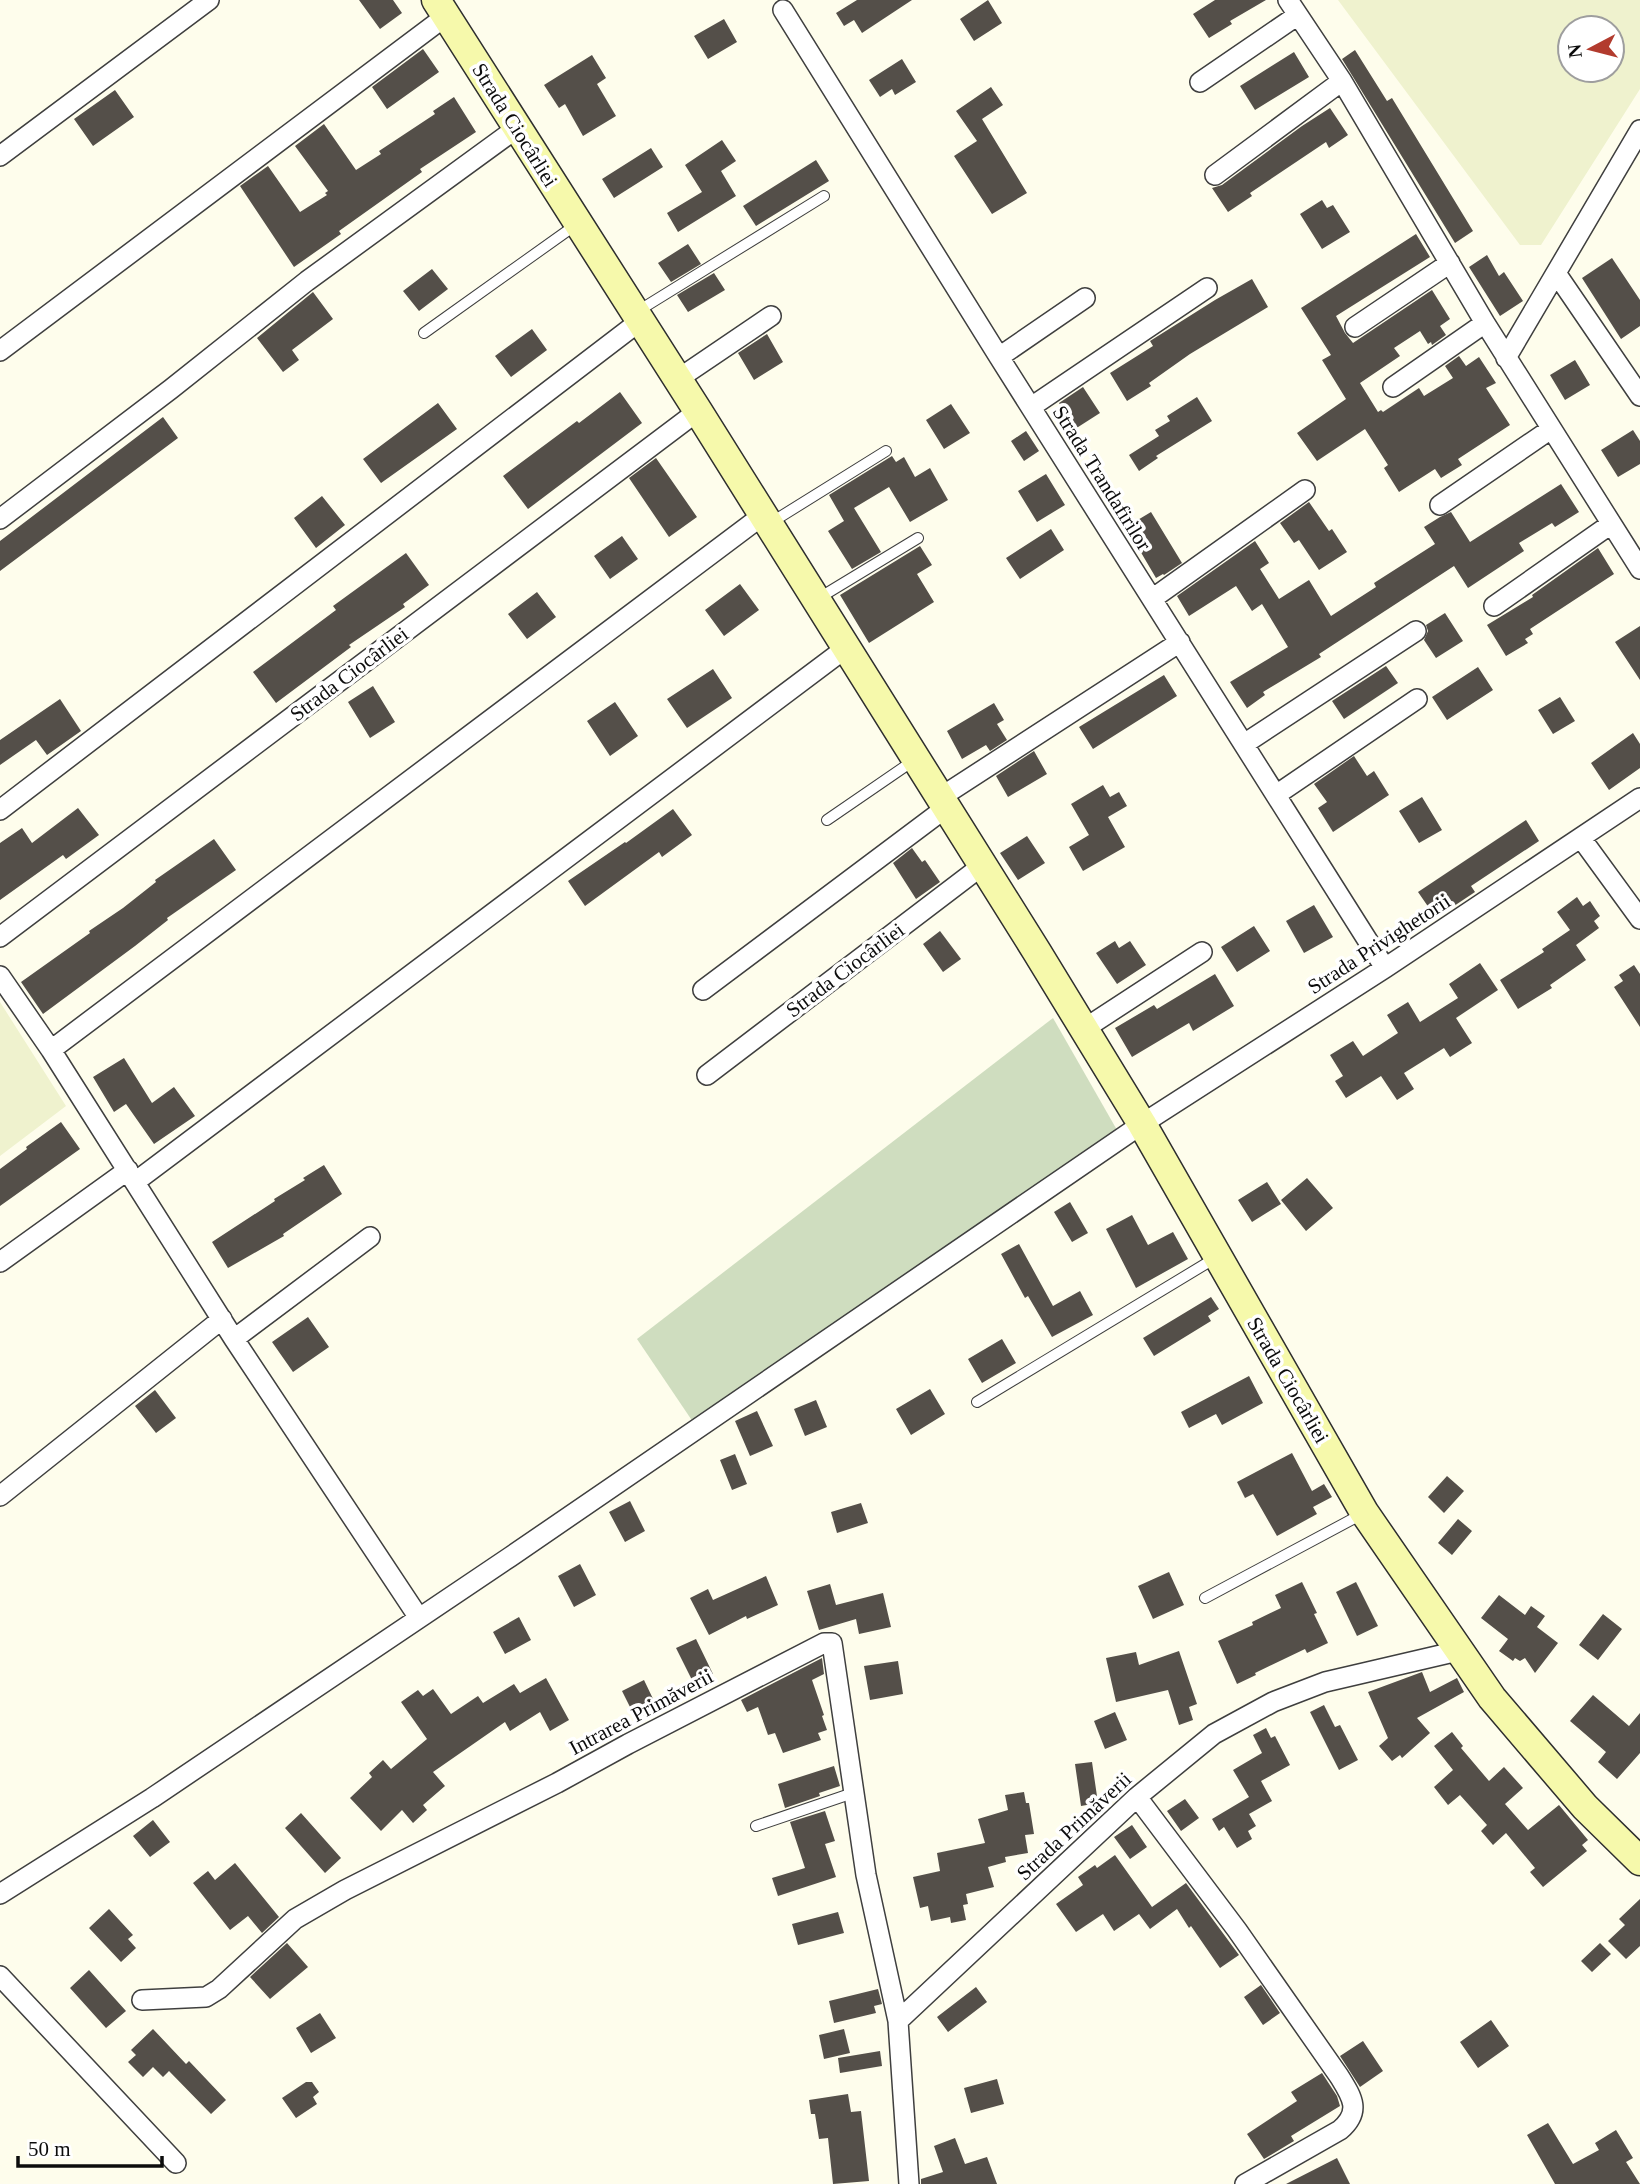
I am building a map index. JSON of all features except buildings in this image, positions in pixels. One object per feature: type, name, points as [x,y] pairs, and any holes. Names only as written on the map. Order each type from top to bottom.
[{"type":"street","points":[[0,156],[209,0]]},
{"type":"street","points":[[1200,82],[1293,7],[1342,80],[1506,358],[1640,569]]},
{"type":"street","points":[[0,351],[441,8]]},
{"type":"street","name":"Strada Ciocârliei","points":[[441,8],[678,379],[1084,1029],[1142,1124],[1364,1513],[1492,1698],[1585,1808],[1634,1851]]},
{"type":"street","name":"Strada Trandafirilor","points":[[783,10],[1385,968]]},
{"type":"street","points":[[1215,175],[1342,80]]},
{"type":"street","points":[[0,519],[307,281],[517,128]]},
{"type":"street","points":[[1506,358],[1640,130]]},
{"type":"street","points":[[1355,327],[1450,263]]},
{"type":"street","points":[[1556,272],[1640,396]]},
{"type":"street","points":[[1031,407],[1207,288]]},
{"type":"street","points":[[999,357],[1085,298]]},
{"type":"street","points":[[678,379],[771,316]]},
{"type":"street","points":[[0,810],[637,317]]},
{"type":"street","points":[[1394,387],[1485,323]]},
{"type":"street","name":"Strada Ciocârliei","points":[[0,937],[698,411]]},
{"type":"street","points":[[1440,505],[1550,429]]},
{"type":"street","points":[[1152,599],[1305,490]]},
{"type":"street","points":[[51,1050],[766,519]]},
{"type":"street","points":[[1494,606],[1611,524]]},
{"type":"street","points":[[1244,744],[1416,631]]},
{"type":"street","points":[[703,990],[944,802],[1180,642]]},
{"type":"street","points":[[0,1262],[131,1176],[846,648]]},
{"type":"street","points":[[1276,795],[1417,699]]},
{"type":"street","name":"Strada Privighetorii","points":[[0,1894],[164,1791],[1142,1124],[1385,968],[1640,798]]},
{"type":"street","points":[[1581,838],[1640,919]]},
{"type":"street","name":"Strada Ciocârliei","points":[[707,1075],[983,865]]},
{"type":"street","points":[[1084,1029],[1202,952]]},
{"type":"street","points":[[0,976],[51,1050],[234,1339],[419,1618]]},
{"type":"street","points":[[234,1339],[370,1237]]},
{"type":"street","points":[[0,1496],[222,1319]]},
{"type":"street","name":"Intrarea Primăverii","points":[[142,2000],[205,1997],[219,1989],[295,1919],[345,1890],[824,1643],[832,1643],[866,1875],[898,2021]]},
{"type":"street","name":"Strada Primăverii","points":[[898,2021],[1137,1797],[1214,1734],[1273,1702],[1325,1682],[1458,1651]]},
{"type":"street","points":[[1137,1797],[1237,1930],[1339,2076],[1353,2104],[1350,2121],[1340,2130],[1245,2184]]},
{"type":"street","points":[[0,1976],[176,2162]]},
{"type":"street","points":[[898,2021],[909,2184]]},
{"type":"lane","points":[[637,317],[824,196]]},
{"type":"lane","points":[[424,332],[578,223]]},
{"type":"lane","points":[[766,519],[886,451]]},
{"type":"lane","points":[[816,600],[918,538]]},
{"type":"lane","points":[[827,820],[917,759]]},
{"type":"lane","points":[[977,1402],[1217,1256]]},
{"type":"lane","points":[[1205,1598],[1364,1513]]},
{"type":"lane","points":[[756,1826],[853,1793]]},
{"type":"green space","points":[[1338,0],[1640,0],[1640,89],[1541,245],[1520,245]]},
{"type":"green space","points":[[0,1002],[66,1106],[0,1156]]},
{"type":"green space","points":[[1053,1018],[1117,1130],[693,1422],[637,1339]]}]
